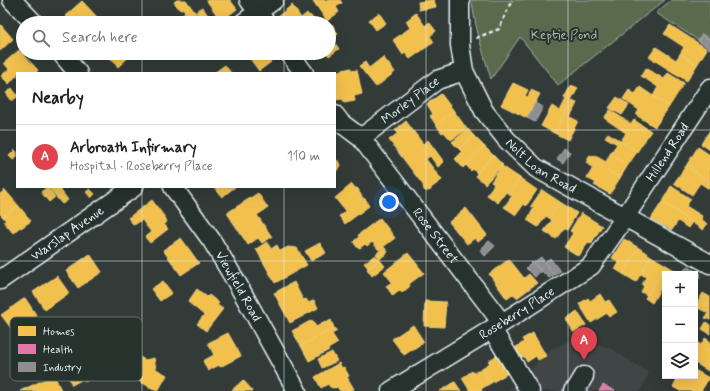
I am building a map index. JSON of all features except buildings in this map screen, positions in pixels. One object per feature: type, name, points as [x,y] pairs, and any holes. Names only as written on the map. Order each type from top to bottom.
[{"type":"street","points":[[12,0],[27,16]]},
{"type":"street","points":[[257,12],[274,0]]},
{"type":"street","name":"Nolt Loan Road","points":[[460,0],[460,45],[464,71],[484,112],[507,140],[536,168],[710,264]]},
{"type":"street","points":[[67,60],[77,72]]},
{"type":"street","points":[[294,60],[303,72]]},
{"type":"street","name":"Morley Place","points":[[361,138],[438,80],[464,71]]},
{"type":"street","name":"Hillend Road","points":[[625,216],[710,88]]},
{"type":"street","name":"Rose Street","points":[[336,116],[361,138],[497,326],[528,390],[530,391]]},
{"type":"street","name":"Warslap Avenue","points":[[3,273],[132,188]]},
{"type":"street","name":"Viewfield Road","points":[[174,188],[212,241],[297,391]]},
{"type":"street","name":"Roseberry Place","points":[[391,391],[591,266],[625,216]]},
{"type":"street","points":[[573,391],[575,391],[584,376]]},
{"type":"path","points":[[460,45],[499,28],[512,0]]},
{"type":"shaded area","points":[[577,337],[612,349],[649,373],[640,391],[506,391],[551,349]]},
{"type":"green space","name":"Keptie Pond","points":[[472,0],[665,0],[558,85],[520,37],[491,79],[477,30]]},
{"type":"green space","points":[[671,0],[710,0],[710,39],[702,34],[698,40],[656,13]]},
{"type":"place","name":"Arbroath Infirmary","points":[[584,360]]}]
